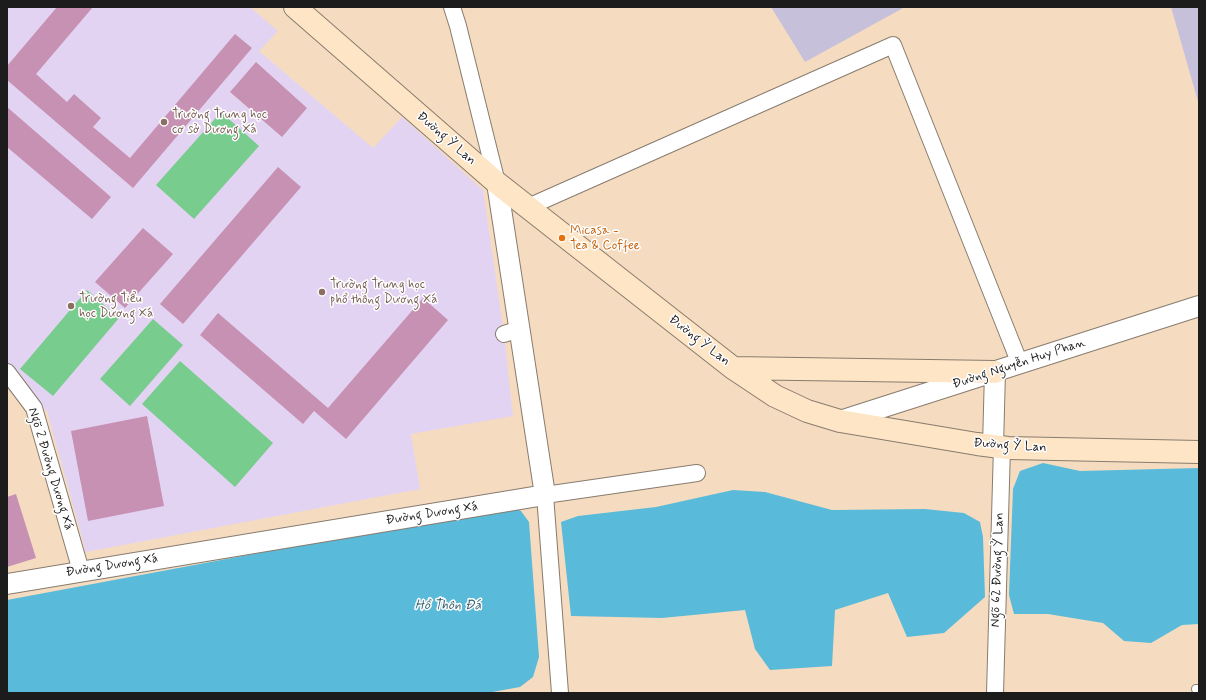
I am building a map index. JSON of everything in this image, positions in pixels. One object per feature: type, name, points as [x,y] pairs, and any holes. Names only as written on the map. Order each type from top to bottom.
[{"type":"main road","name":"Đường Ỷ Lan","points":[[295,7],[497,184],[733,368],[775,396],[807,412],[840,421],[977,444],[998,446],[1199,452]]},
{"type":"main road","points":[[733,368],[995,372]]},
{"type":"street","points":[[452,7],[497,184],[512,332],[545,495],[560,693]]},
{"type":"street","points":[[528,207],[893,45],[1020,364]]},
{"type":"street","name":"Đường Nguyễn Huy Phan","points":[[840,421],[1199,306]]},
{"type":"street","name":"Ngõ 2 Đường Dương Xá","points":[[7,372],[34,408],[81,571]]},
{"type":"street","points":[[995,372],[998,446]]},
{"type":"street","name":"Ngõ 62 Đường Ỷ Lan","points":[[995,693],[1000,505],[998,446]]},
{"type":"street","points":[[545,495],[697,473]]},
{"type":"street","name":"Đường Dương Xá","points":[[7,584],[545,495]]},
{"type":"shaded area","name":"Trường Trung học phổ thông Dương Xá","points":[[10,7],[250,7],[278,31],[259,51],[373,148],[402,117],[483,190],[504,334],[513,416],[411,434],[420,489],[86,552],[47,411],[38,404],[7,362],[7,10]]},
{"type":"shaded area","points":[[771,7],[905,7],[805,62]]},
{"type":"shaded area","points":[[1171,7],[1199,7],[1199,105]]},
{"type":"green space","points":[[221,112],[259,146],[194,219],[156,185]]},
{"type":"green space","points":[[87,290],[119,318],[53,396],[20,369]]},
{"type":"green space","points":[[153,319],[183,345],[130,406],[100,379]]},
{"type":"green space","points":[[180,361],[273,443],[235,487],[142,404]]},
{"type":"water","points":[[1043,463],[1080,471],[1199,468],[1199,624],[1182,625],[1151,643],[1124,641],[1103,623],[1048,614],[1014,614],[1009,595],[1013,489],[1020,471]]},
{"type":"water","points":[[733,490],[765,492],[832,510],[925,509],[964,513],[980,522],[983,537],[985,597],[944,633],[907,637],[888,593],[835,610],[832,666],[770,670],[755,649],[745,610],[662,618],[571,616],[561,522],[578,516],[656,507]]},
{"type":"water","name":"Hồ Thôn Đá","points":[[510,506],[521,511],[529,522],[539,657],[533,677],[520,687],[487,693],[7,693],[7,600]]},
{"type":"building","points":[[57,7],[93,7],[36,74],[67,102],[74,94],[101,118],[93,127],[130,158],[235,34],[252,48],[133,188],[7,80],[7,66]]},
{"type":"building","points":[[256,62],[307,108],[282,137],[230,92]]},
{"type":"building","points":[[7,107],[111,197],[92,219],[7,147]]},
{"type":"building","points":[[278,167],[301,187],[183,324],[160,304]]},
{"type":"building","points":[[143,228],[173,254],[125,308],[95,282]]},
{"type":"building","points":[[423,298],[448,320],[346,439],[314,411],[303,424],[200,335],[218,313],[328,408]]},
{"type":"building","points":[[147,416],[164,506],[88,521],[71,431]]},
{"type":"building","points":[[16,494],[36,558],[7,567],[7,497]]},
{"type":"place","name":"Trường Trung học cơ sở Dương Xá","points":[[164,122]]},
{"type":"place","name":"Micasa - Tea & Coffee","points":[[562,238]]},
{"type":"place","name":"Trường Trung học phổ thông Dương Xá","points":[[322,292]]},
{"type":"place","name":"Trường Tiểu học Dương Xá","points":[[71,306]]}]
